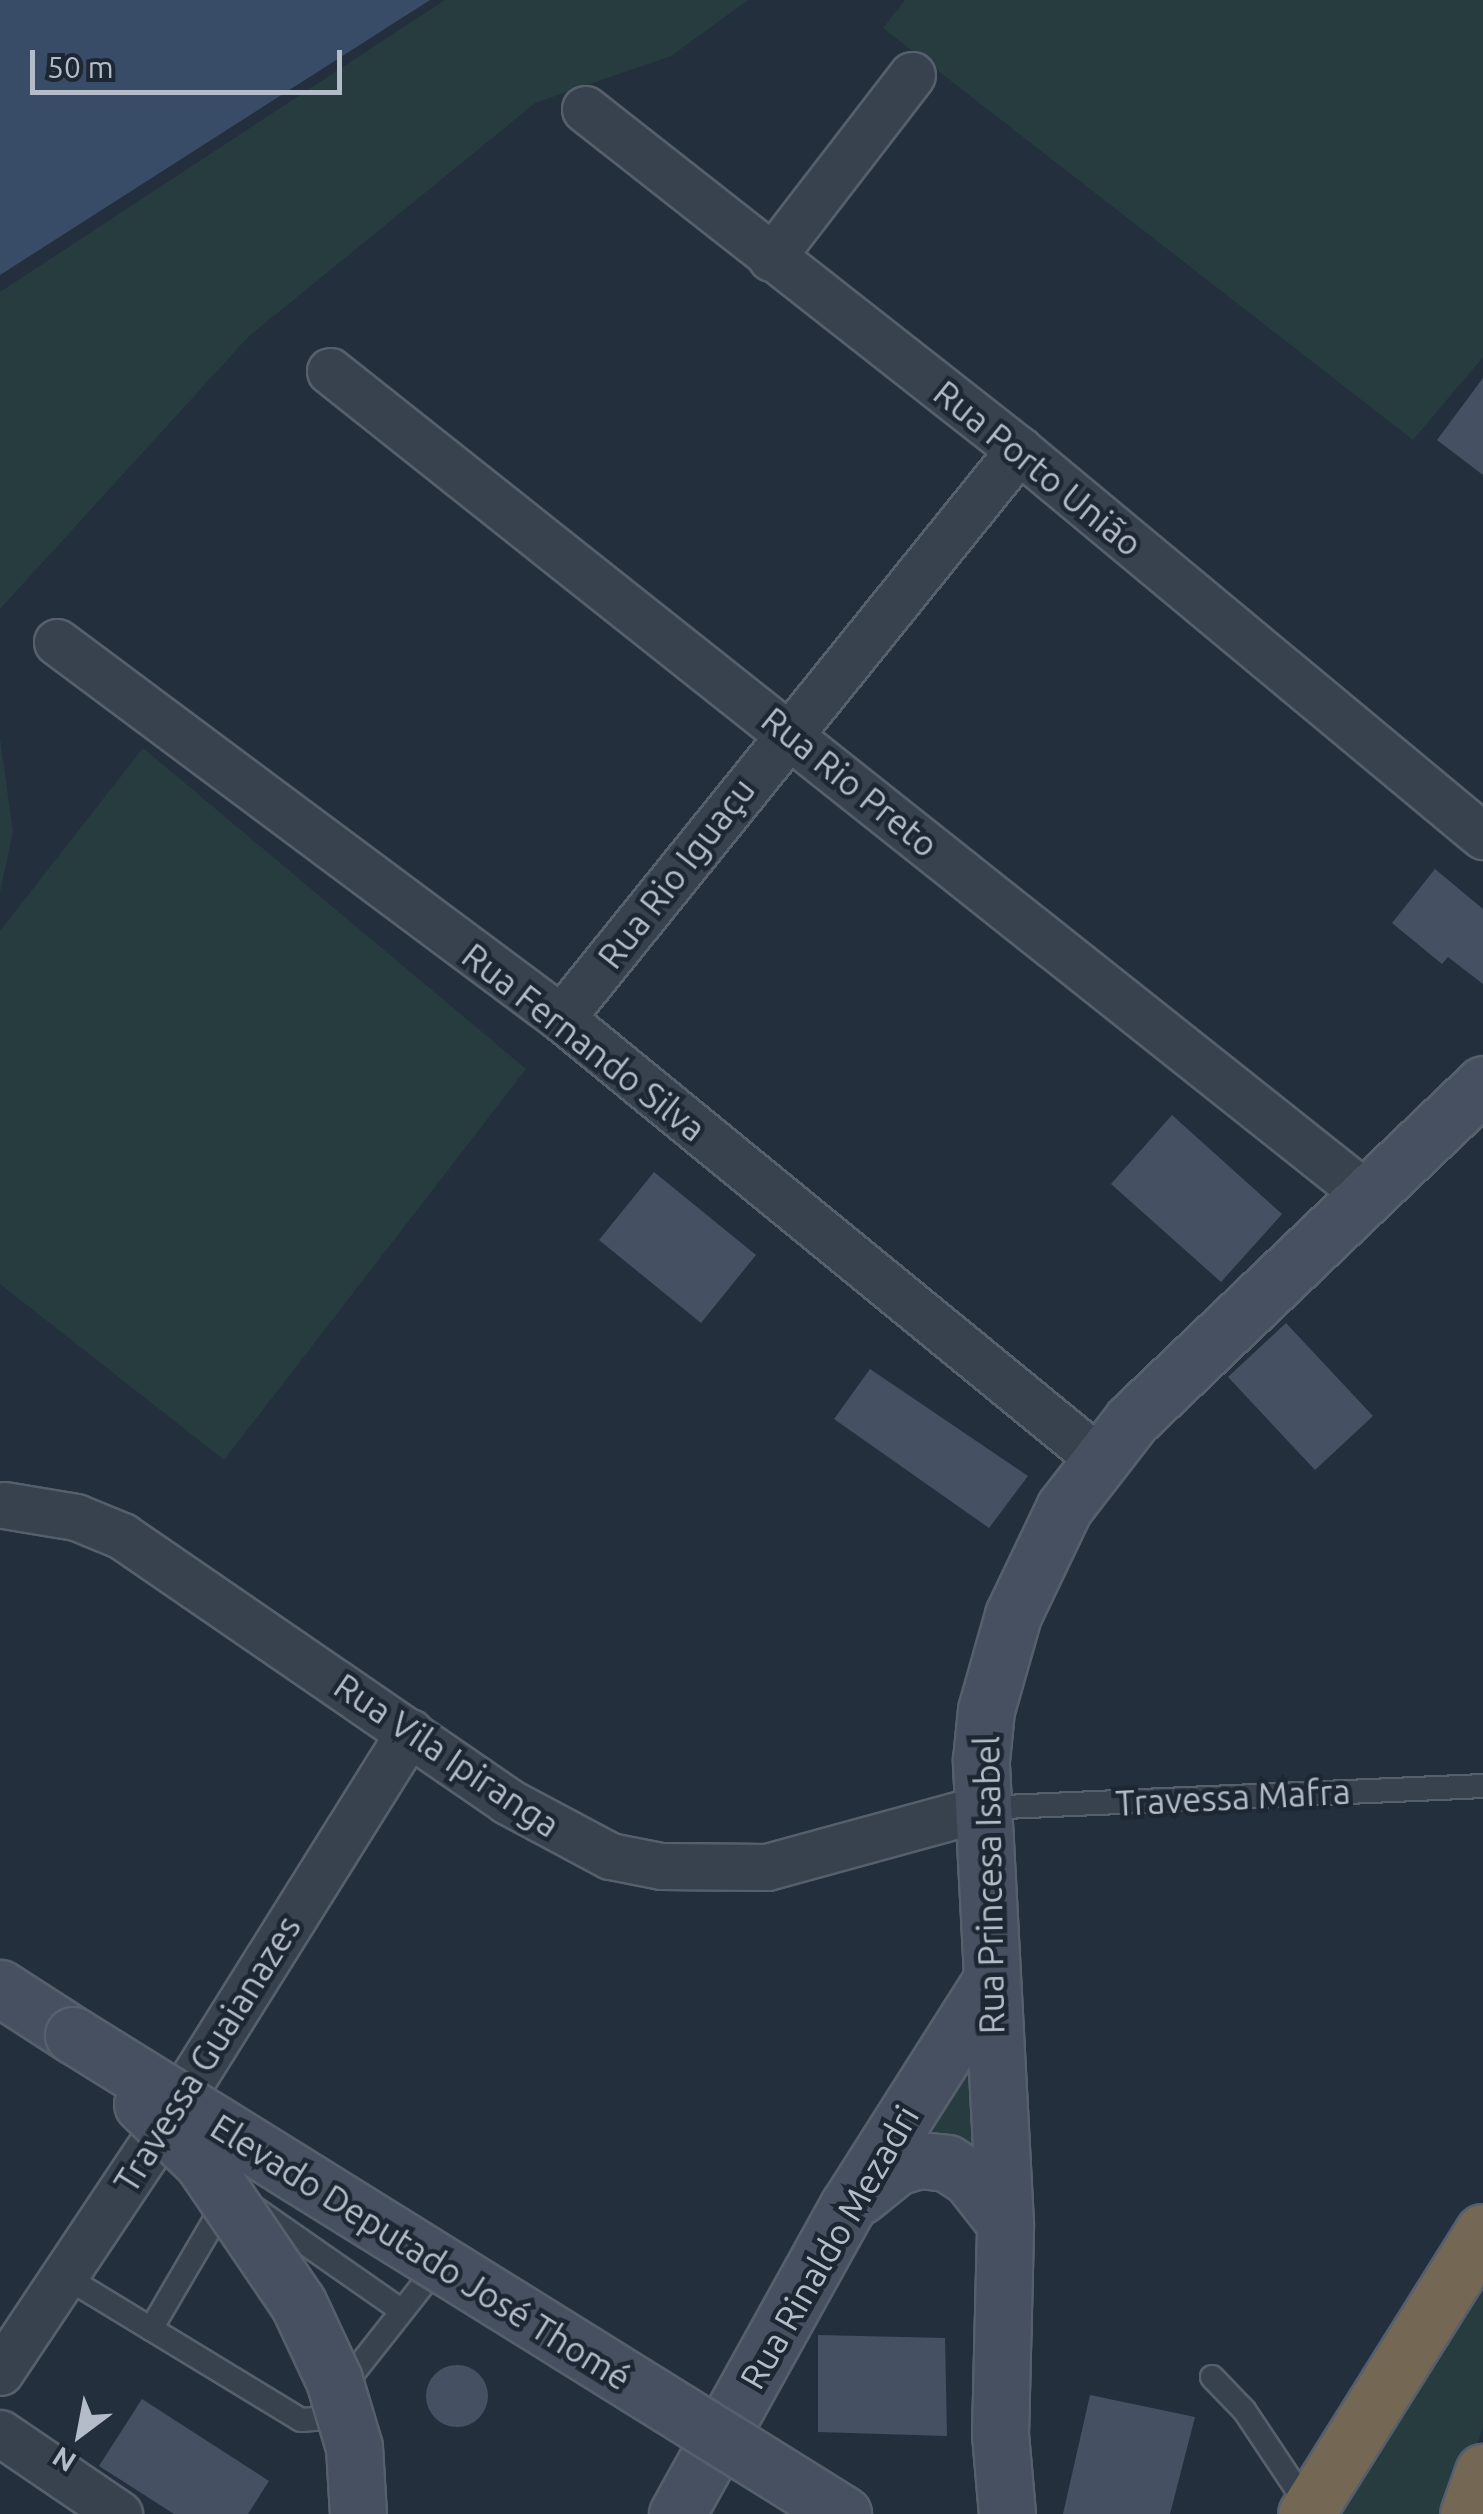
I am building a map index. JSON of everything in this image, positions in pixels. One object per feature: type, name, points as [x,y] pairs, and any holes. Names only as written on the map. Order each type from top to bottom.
[{"type":"highway","points":[[1308,2512],[1483,2232]]},
{"type":"highway","points":[[1468,2514],[1483,2472]]},
{"type":"street","points":[[771,258],[912,75]]},
{"type":"street","name":"Rua Porto União","points":[[585,110],[1019,450],[1483,836]]},
{"type":"street","name":"Rua Rio Preto","points":[[330,371],[1367,1195]]},
{"type":"street","name":"Rua Rio Iguaçu","points":[[561,1018],[1019,450]]},
{"type":"street","name":"Rua Fernando Silva","points":[[56,642],[561,1018],[1098,1459]]},
{"type":"street","name":"Rua Princesa Isabel","points":[[1007,2514],[1000,2434],[1004,2223],[988,1985],[982,1808],[984,1726],[994,1670],[1038,1555],[1098,1459],[1483,1084]]},
{"type":"street","name":"Rua Vila Ipiranga","points":[[4,1505],[76,1517],[122,1536],[556,1830],[610,1856],[661,1866],[767,1866],[982,1808]]},
{"type":"street","name":"Travessa Guaianazes","points":[[0,2372],[181,2095],[408,1732]]},
{"type":"street","points":[[0,1980],[722,2433]]},
{"type":"street","name":"Rua Rinaldo Mezadri","points":[[677,2514],[848,2206],[988,1985]]},
{"type":"street","name":"Elevado Deputado José Thomé","points":[[0,1988],[843,2514]]},
{"type":"street","points":[[73,2035],[202,2162],[298,2303],[349,2430],[358,2514]]},
{"type":"street","points":[[848,2206],[896,2168],[919,2160],[948,2163],[970,2178],[1004,2223]]},
{"type":"street","points":[[0,2433],[119,2514]]},
{"type":"lane","name":"Travessa Mafra","points":[[982,1808],[1483,1786]]},
{"type":"lane","points":[[151,2329],[214,2221],[234,2202],[250,2204],[402,2310]]},
{"type":"lane","points":[[64,2276],[302,2420],[317,2420],[444,2260]]},
{"type":"lane","points":[[1212,2377],[1244,2410],[1308,2512]]},
{"type":"green space","points":[[445,0],[748,0],[671,56],[535,103],[248,337],[0,609],[0,292]]},
{"type":"green space","points":[[905,0],[1483,0],[1483,357],[1413,440],[883,28]]},
{"type":"green space","points":[[0,738],[13,832],[0,892]]},
{"type":"green space","points":[[143,748],[526,1069],[224,1460],[0,1284],[0,931]]},
{"type":"green space","points":[[984,2013],[984,2193],[895,2166]]},
{"type":"green space","points":[[1483,2250],[1483,2428],[1451,2514],[1317,2514]]},
{"type":"water","points":[[0,0],[430,0],[0,275]]},
{"type":"building","points":[[1483,378],[1483,475],[1437,440]]},
{"type":"building","points":[[1435,869],[1483,909],[1483,984],[1448,957],[1442,964],[1392,923]]},
{"type":"building","points":[[1172,1115],[1282,1214],[1221,1282],[1111,1184]]},
{"type":"building","points":[[654,1172],[756,1255],[701,1323],[599,1240]]},
{"type":"building","points":[[1286,1323],[1373,1416],[1315,1470],[1228,1377]]},
{"type":"building","points":[[870,1369],[1028,1476],[989,1528],[834,1419]]},
{"type":"building","points":[[818,2335],[945,2338],[947,2436],[818,2432]]},
{"type":"building","points":[[457,2365],[479,2374],[488,2396],[479,2418],[457,2427],[435,2418],[426,2396],[435,2374]]},
{"type":"building","points":[[1090,2395],[1195,2417],[1170,2514],[1063,2514]]},
{"type":"building","points":[[142,2399],[269,2481],[248,2514],[174,2514],[99,2466]]}]
